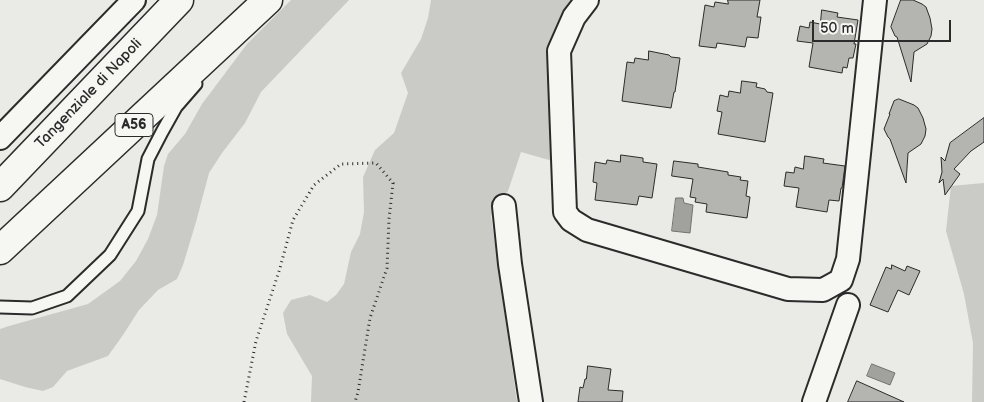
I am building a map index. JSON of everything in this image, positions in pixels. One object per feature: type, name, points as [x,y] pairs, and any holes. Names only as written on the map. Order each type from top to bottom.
[{"type":"highway","name":"Tangenziale di Napoli","points":[[0,187],[178,0]]},
{"type":"highway","name":"A56","points":[[0,250],[259,8]]},
{"type":"street","points":[[0,138],[134,0]]},
{"type":"street","points":[[587,0],[574,17],[559,51],[565,212],[571,220],[587,230],[788,289],[822,290],[841,280],[848,259],[874,0]]},
{"type":"street","points":[[504,206],[510,264],[531,402]]},
{"type":"street","points":[[814,402],[848,305]]},
{"type":"lane","points":[[0,307],[32,308],[67,296],[110,255],[138,210],[148,159],[176,107],[259,8]]},
{"type":"path","points":[[244,402],[256,341],[280,268],[293,220],[314,185],[341,164],[376,163],[393,183],[388,219],[387,268],[370,318],[355,402]]},
{"type":"shaded area","points":[[291,0],[349,0],[261,92],[245,123],[209,173],[196,222],[177,279],[158,290],[139,310],[108,356],[67,371],[53,387],[43,391],[0,379],[0,329],[88,304],[120,281],[136,261],[148,239],[157,215],[164,166],[168,154],[185,134],[202,104],[247,44]]},
{"type":"shaded area","points":[[431,0],[580,0],[554,42],[556,162],[521,152],[508,191],[497,203],[491,216],[517,402],[311,402],[312,376],[287,334],[283,313],[291,300],[310,295],[327,302],[336,295],[344,284],[351,252],[360,234],[364,212],[363,177],[375,150],[394,133],[408,93],[401,73],[421,39],[428,18]]},
{"type":"shaded area","points":[[984,183],[984,402],[972,402],[973,343],[964,294],[946,231],[951,186]]},
{"type":"shaded area","points":[[676,198],[683,198],[684,203],[693,205],[690,233],[672,231]]},
{"type":"shaded area","points":[[872,364],[895,373],[890,385],[867,376]]},
{"type":"building","points":[[728,0],[760,0],[757,17],[761,17],[758,38],[747,37],[745,47],[717,43],[716,48],[699,46],[705,5],[714,7],[715,2],[728,4]]},
{"type":"building","points":[[901,0],[913,0],[926,7],[932,29],[927,44],[914,52],[911,82],[897,37],[891,27]]},
{"type":"building","points":[[822,10],[838,13],[837,17],[858,20],[853,58],[849,58],[847,68],[843,67],[842,73],[809,67],[813,43],[797,41],[800,26],[809,28],[810,22],[820,24]]},
{"type":"building","points":[[649,51],[680,58],[671,108],[622,101],[627,62],[634,63],[635,58],[648,60]]},
{"type":"building","points":[[742,81],[757,83],[756,87],[773,93],[765,142],[718,134],[722,112],[717,111],[720,95],[728,97],[729,91],[740,93]]},
{"type":"building","points":[[899,99],[918,108],[926,129],[921,144],[908,153],[906,183],[890,139],[884,129],[894,101]]},
{"type":"building","points":[[984,118],[984,142],[971,151],[954,169],[960,174],[945,195],[943,179],[939,183],[942,172],[941,157],[945,161],[950,143]]},
{"type":"building","points":[[621,155],[643,158],[643,162],[657,164],[652,198],[639,196],[637,205],[595,200],[597,183],[593,182],[595,162],[606,164],[607,160],[620,162]]},
{"type":"building","points":[[805,156],[824,159],[823,163],[845,166],[839,201],[829,200],[827,212],[796,207],[799,188],[784,186],[786,172],[794,173],[795,167],[803,169]]},
{"type":"building","points":[[674,161],[698,164],[698,167],[728,172],[728,175],[741,177],[740,180],[748,181],[746,196],[750,197],[747,218],[706,212],[707,204],[695,202],[696,198],[690,197],[693,179],[672,176]]},
{"type":"building","points":[[892,265],[905,271],[907,266],[920,271],[909,295],[898,290],[888,312],[870,305],[886,267],[891,269]]},
{"type":"building","points":[[588,366],[611,369],[608,390],[623,391],[622,402],[578,402],[580,387],[583,388]]},
{"type":"building","points":[[857,381],[904,402],[848,402]]}]
